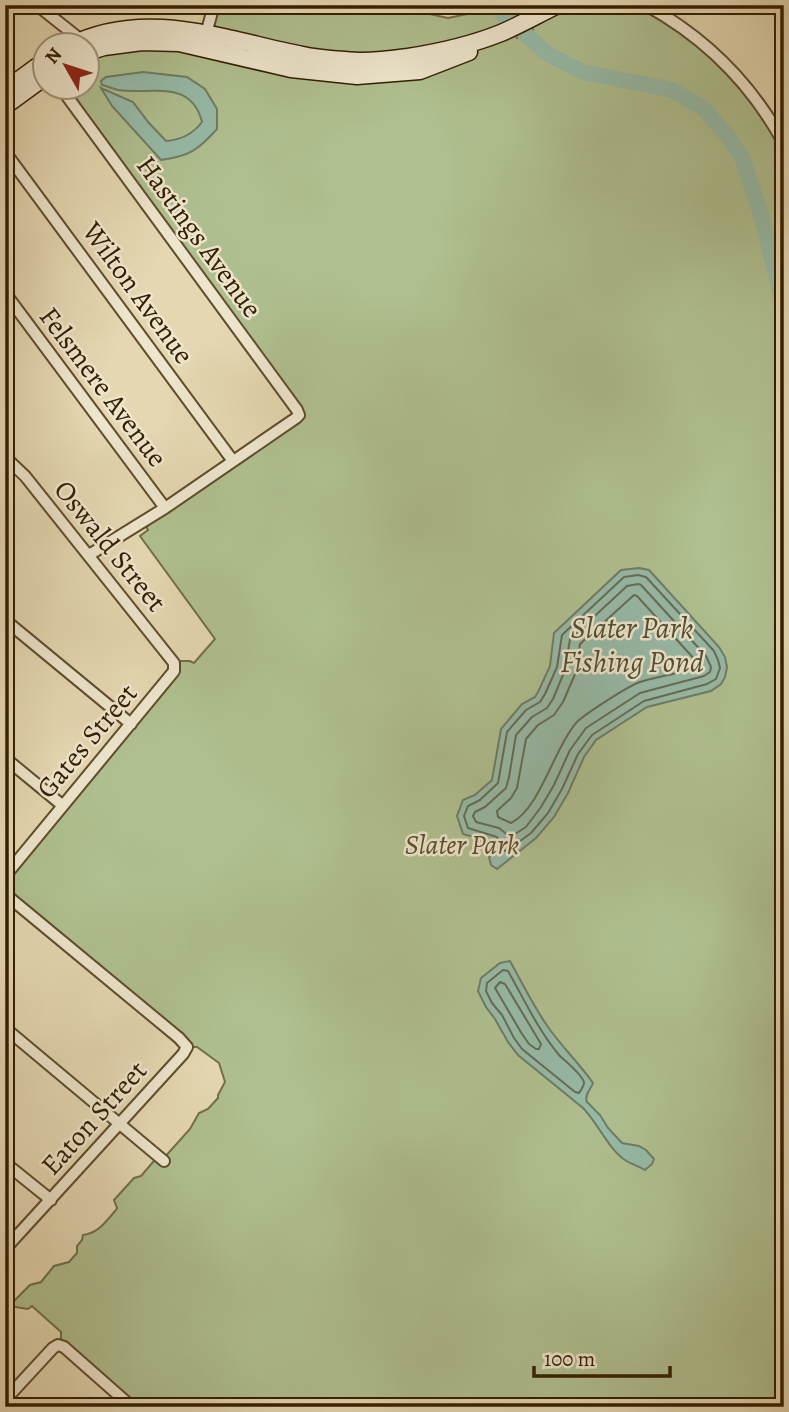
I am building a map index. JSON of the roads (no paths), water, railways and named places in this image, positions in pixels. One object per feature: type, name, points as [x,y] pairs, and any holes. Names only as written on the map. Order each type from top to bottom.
[{"type":"main road","points":[[102,47],[131,43],[179,43],[291,69],[340,75],[389,74],[420,71],[467,54],[501,33],[558,5]]},
{"type":"main road","points":[[102,35],[155,27],[206,34],[304,56],[362,61],[387,60],[440,51],[501,33]]},
{"type":"main road","points":[[5,90],[32,70]]},
{"type":"main road","points":[[5,106],[32,86]]},
{"type":"street","points":[[37,5],[65,32]]},
{"type":"street","points":[[206,34],[212,12],[208,5]]},
{"type":"street","points":[[646,5],[697,37],[730,68],[760,104],[784,144]]},
{"type":"street","name":"Hastings Avenue","points":[[71,102],[290,399],[299,415],[233,461]]},
{"type":"street","name":"Wilton Avenue","points":[[5,152],[233,461]]},
{"type":"street","name":"Felsmere Avenue","points":[[5,293],[165,508]]},
{"type":"street","name":"Oswald Street","points":[[5,457],[25,476],[89,555],[175,667]]},
{"type":"street","points":[[89,555],[165,508],[233,461]]},
{"type":"street","points":[[5,620],[131,724]]},
{"type":"street","name":"Gates Street","points":[[5,876],[175,667]]},
{"type":"street","points":[[5,758],[62,804]]},
{"type":"street","name":"Eaton Street","points":[[5,894],[187,1047],[121,1124],[5,1249]]},
{"type":"street","points":[[5,1028],[164,1161]]},
{"type":"street","points":[[5,1163],[51,1200]]},
{"type":"street","points":[[5,1400],[58,1345],[132,1407]]},
{"type":"water","points":[[143,72],[187,77],[205,89],[217,109],[217,129],[193,151],[161,160],[112,106],[102,88],[133,102],[166,141],[186,136],[195,130],[202,122],[197,108],[189,99],[168,91],[118,90],[102,85],[102,80],[106,77]]},
{"type":"water","name":"Slater Park Fishing Pond","points":[[621,570],[649,570],[719,647],[727,667],[725,677],[721,684],[711,691],[647,707],[596,740],[584,757],[554,817],[536,838],[497,869],[491,865],[489,857],[496,851],[494,843],[463,834],[457,816],[463,800],[475,795],[492,780],[501,729],[522,704],[535,697],[539,690],[550,666],[554,633]]},
{"type":"water","points":[[510,961],[548,1027],[593,1083],[587,1094],[587,1102],[622,1143],[639,1146],[654,1159],[645,1170],[619,1156],[583,1108],[518,1055],[508,1042],[478,991],[481,978],[500,963]]},
{"type":"waterway","points":[[493,5],[548,54],[583,72],[672,90],[703,108],[742,157],[763,221],[784,308]]},
{"type":"park label","name":"Slater Park","points":[[462,845]]}]
